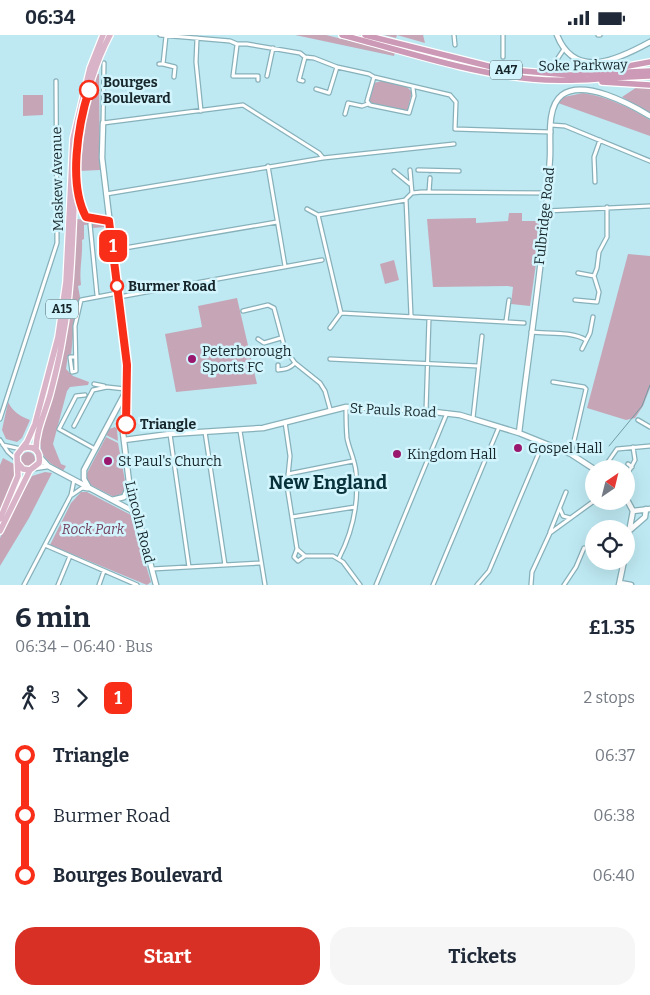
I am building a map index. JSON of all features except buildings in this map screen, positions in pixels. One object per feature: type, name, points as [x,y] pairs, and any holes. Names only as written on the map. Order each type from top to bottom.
[{"type":"highway","name":"Soke Parkway","points":[[342,35],[490,72],[530,79],[571,80],[650,76]]},
{"type":"highway","name":"Soke Parkway","points":[[365,35],[500,69],[540,74],[650,71]]},
{"type":"highway","name":"A47","points":[[588,74],[650,62]]},
{"type":"highway","name":"A47","points":[[571,80],[650,85]]},
{"type":"main road","name":"A15","points":[[42,412],[58,337],[66,282],[76,139],[90,68],[103,35]]},
{"type":"main road","name":"A15","points":[[76,139],[89,89],[110,35]]},
{"type":"main road","name":"A15","points":[[36,450],[38,425],[64,336],[71,280],[77,171],[74,152]]},
{"type":"main road","points":[[77,171],[78,198],[86,217]]},
{"type":"main road","points":[[70,204],[74,211],[86,217]]},
{"type":"main road","name":"A15","points":[[22,449],[38,425]]},
{"type":"main road","points":[[0,519],[18,476],[17,462],[22,449],[31,447],[36,450],[40,457],[0,531]]},
{"type":"main road","points":[[17,462],[23,469],[32,469]]},
{"type":"street","points":[[160,35],[230,41],[237,45],[247,43],[300,53],[305,57],[314,58],[336,67],[403,83],[413,88],[420,87],[454,98],[457,106],[455,129],[551,132]]},
{"type":"street","points":[[166,35],[161,64],[175,67],[174,77]]},
{"type":"street","points":[[454,35],[455,45]]},
{"type":"street","points":[[503,35],[503,57]]},
{"type":"street","points":[[557,35],[564,49],[574,58],[593,63],[615,59],[650,42]]},
{"type":"street","points":[[197,38],[196,62],[201,111]]},
{"type":"street","points":[[237,45],[233,76],[258,76],[258,80]]},
{"type":"street","points":[[266,73],[273,48]]},
{"type":"street","points":[[556,61],[564,49]]},
{"type":"street","points":[[300,82],[305,57]]},
{"type":"street","name":"Lincoln Road","points":[[104,63],[102,158],[127,365],[124,440],[129,482],[156,585]]},
{"type":"street","points":[[316,89],[329,93],[336,67]]},
{"type":"street","points":[[368,104],[367,101],[374,77]]},
{"type":"street","name":"Maskew Avenue","points":[[0,419],[57,243],[56,81]]},
{"type":"street","points":[[344,114],[348,103],[362,106],[368,104],[406,113],[411,110],[414,96],[413,88]]},
{"type":"street","name":"Fulbridge Road","points":[[519,433],[548,193],[551,125],[554,107],[558,99],[570,91],[576,90],[619,99],[650,116]]},
{"type":"street","points":[[103,123],[243,105],[249,107],[319,153],[322,158]]},
{"type":"street","points":[[551,125],[565,127],[650,161]]},
{"type":"street","points":[[595,182],[594,157],[600,141]]},
{"type":"street","points":[[106,194],[322,158],[454,144]]},
{"type":"street","points":[[268,167],[285,266]]},
{"type":"street","points":[[410,170],[412,193]]},
{"type":"street","points":[[418,170],[459,171]]},
{"type":"street","points":[[394,171],[410,185]]},
{"type":"street","points":[[429,192],[430,178]]},
{"type":"street","points":[[307,209],[318,215],[406,199],[412,193],[548,193]]},
{"type":"street","points":[[406,199],[412,316]]},
{"type":"street","points":[[546,211],[650,206]]},
{"type":"street","points":[[575,300],[597,302],[599,292],[594,276],[599,252],[607,237],[607,207]]},
{"type":"street","points":[[318,215],[341,313],[330,328]]},
{"type":"street","points":[[86,217],[109,221]]},
{"type":"street","points":[[113,250],[277,222]]},
{"type":"street","points":[[90,224],[97,295]]},
{"type":"street","points":[[74,357],[76,326],[81,299],[97,295],[118,295],[322,260]]},
{"type":"street","points":[[578,273],[594,276]]},
{"type":"street","points":[[506,321],[509,300]]},
{"type":"street","points":[[243,311],[268,305],[274,308],[285,349],[295,363],[320,383],[325,391],[330,409]]},
{"type":"street","points":[[341,313],[524,323]]},
{"type":"street","points":[[582,349],[590,333],[593,317]]},
{"type":"street","points":[[426,411],[429,318]]},
{"type":"street","points":[[531,332],[557,335],[574,334],[586,340]]},
{"type":"street","points":[[473,418],[482,336]]},
{"type":"street","points":[[258,339],[264,343],[281,338]]},
{"type":"street","points":[[330,359],[478,366]]},
{"type":"street","points":[[278,365],[278,370],[284,370],[289,369],[295,363]]},
{"type":"street","points":[[553,382],[584,387],[586,389],[571,454]]},
{"type":"street","points":[[24,585],[71,495],[74,480],[83,475],[126,391],[94,384]]},
{"type":"street","points":[[74,426],[94,390],[106,387]]},
{"type":"street","points":[[85,395],[76,395],[59,429],[95,449]]},
{"type":"street","points":[[339,558],[348,540],[356,507],[356,471],[347,438],[346,407]]},
{"type":"street","name":"St Pauls Road","points":[[124,440],[170,434],[240,431],[285,423],[330,409],[346,407],[426,411],[473,418],[519,433],[571,454],[585,463]]},
{"type":"street","points":[[376,585],[447,413]]},
{"type":"street","points":[[113,415],[118,414],[124,418]]},
{"type":"street","points":[[638,420],[650,427]]},
{"type":"street","points":[[285,423],[290,456],[288,474],[292,517],[297,549],[294,557],[298,561],[305,556],[334,555],[339,558],[360,585]]},
{"type":"street","points":[[433,585],[499,427]]},
{"type":"street","points":[[240,431],[264,585]]},
{"type":"street","points":[[205,432],[225,565]]},
{"type":"street","points":[[170,434],[189,567]]},
{"type":"street","points":[[0,440],[17,462]]},
{"type":"street","points":[[477,585],[489,571],[544,443]]},
{"type":"street","points":[[4,445],[22,449]]},
{"type":"street","points":[[609,460],[617,449],[650,446]]},
{"type":"street","points":[[633,447],[635,460]]},
{"type":"street","points":[[40,457],[48,466],[131,511],[138,518]]},
{"type":"street","points":[[288,474],[353,461]]},
{"type":"street","points":[[32,469],[48,466]]},
{"type":"street","points":[[83,475],[85,482],[92,490]]},
{"type":"street","points":[[110,499],[124,497],[127,493],[129,482]]},
{"type":"street","points":[[71,495],[82,488],[92,490]]},
{"type":"street","points":[[532,585],[532,573],[566,492]]},
{"type":"street","points":[[292,517],[356,507]]},
{"type":"street","points":[[560,508],[563,515],[571,518]]},
{"type":"street","points":[[550,533],[585,508]]},
{"type":"street","points":[[632,520],[633,511],[648,509],[645,517],[635,525]]},
{"type":"street","points":[[45,545],[137,585]]},
{"type":"street","points":[[564,585],[576,567],[584,548]]},
{"type":"street","points":[[297,549],[305,556]]},
{"type":"street","points":[[58,585],[70,556]]},
{"type":"street","points":[[152,569],[260,563]]},
{"type":"street","points":[[622,570],[620,584],[631,585]]},
{"type":"street","points":[[99,585],[104,571]]},
{"type":"green space","points":[[295,35],[326,35],[395,52],[394,56]]},
{"type":"green space","points":[[384,35],[397,35],[396,38]]},
{"type":"green space","points":[[397,35],[423,35],[425,43]]},
{"type":"green space","points":[[96,74],[99,74],[100,170],[79,171],[79,153],[88,101]]},
{"type":"green space","points":[[385,80],[404,84],[412,92],[407,112],[370,103],[368,100],[374,83]]},
{"type":"green space","points":[[640,85],[650,87],[650,114],[622,97]]},
{"type":"green space","points":[[583,93],[618,103],[650,120],[650,136],[558,103],[564,97]]},
{"type":"green space","points":[[23,95],[43,95],[43,115],[23,116]]},
{"type":"green space","points":[[509,213],[522,213],[522,221],[542,221],[530,306],[511,304],[513,287],[508,286],[433,287],[427,219],[476,218],[476,223],[508,221]]},
{"type":"green space","points":[[77,219],[105,222],[105,227],[93,228],[92,224],[84,225],[80,273],[81,285],[78,286],[80,297],[74,325],[71,356],[68,355],[66,369],[73,376],[89,382],[88,385],[70,387],[67,391],[53,444],[61,464],[66,466],[63,471],[44,457],[40,437],[55,381],[64,336],[73,278]]},
{"type":"green space","points":[[628,254],[650,256],[650,388],[643,406],[635,418],[626,420],[587,408]]},
{"type":"green space","points":[[394,260],[399,280],[385,284],[380,264]]},
{"type":"green space","points":[[237,298],[257,384],[176,392],[165,334],[202,327],[198,306]]},
{"type":"green space","points":[[8,402],[17,413],[30,420],[22,438],[17,442],[6,439],[2,430]]},
{"type":"green space","points":[[115,427],[117,429],[118,441],[106,435],[109,429]]},
{"type":"green space","points":[[106,437],[118,443],[126,486],[124,493],[114,497],[87,483],[87,473]]},
{"type":"green space","points":[[28,452],[33,454],[35,459],[33,464],[28,466],[23,464],[21,459],[23,454]]},
{"type":"green space","points":[[3,458],[14,464],[15,475],[0,511],[0,465]]},
{"type":"green space","points":[[45,472],[52,473],[29,518],[0,566],[0,538],[32,476]]},
{"type":"green space","name":"Rock Park","points":[[81,492],[87,492],[131,515],[151,582],[147,585],[50,545],[71,503]]},
{"type":"waterway","points":[[609,446],[642,406],[650,385]]},
{"type":"tunnel","points":[[430,172],[430,178]]},
{"type":"bus line","name":"1","points":[[89,90],[78,140],[78,198],[80,207],[86,217],[109,221],[127,365],[126,424]]},
{"type":"place","name":"Bourges Boulevard","points":[[89,90]]},
{"type":"place","name":"Burmer Road","points":[[117,286]]},
{"type":"place","name":"Peterborough Sports FC","points":[[192,359]]},
{"type":"place","name":"Triangle","points":[[126,424]]},
{"type":"place","name":"Gospel Hall","points":[[518,448]]},
{"type":"place","name":"Kingdom Hall","points":[[397,454]]},
{"type":"place","name":"St Paul's Church","points":[[108,461]]},
{"type":"district","name":"New England","points":[[328,482]]}]
